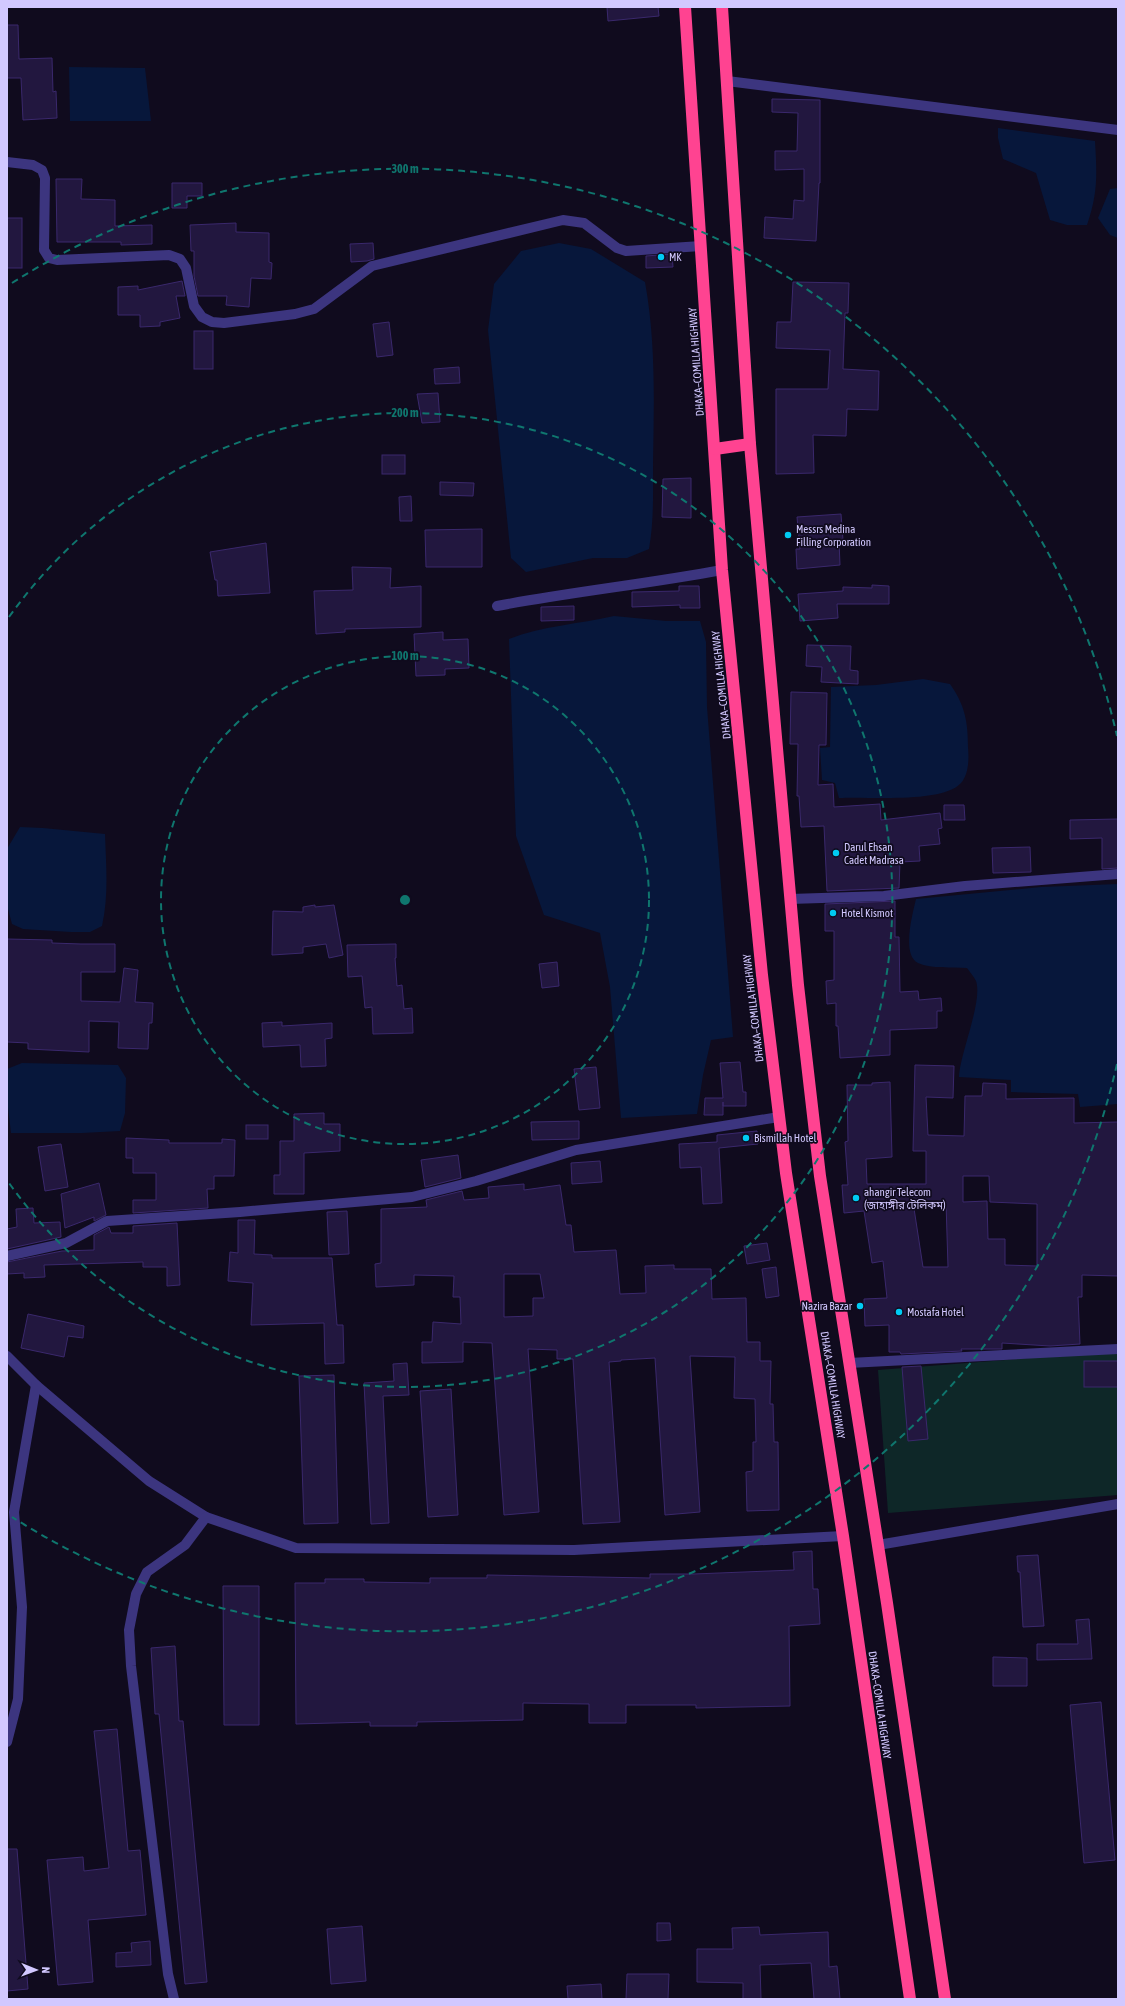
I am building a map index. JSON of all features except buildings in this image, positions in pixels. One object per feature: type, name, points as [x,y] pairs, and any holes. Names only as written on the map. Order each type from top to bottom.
[{"type":"highway","name":"DHAKA–COMILLA HIGHWAY","points":[[685,7],[722,570],[762,975],[787,1181],[843,1536],[910,1999]]},
{"type":"highway","name":"DHAKA–COMILLA HIGHWAY","points":[[722,7],[750,444],[798,985],[820,1176],[878,1545],[945,1999]]},
{"type":"highway","points":[[715,449],[750,444]]},
{"type":"street","points":[[726,81],[1118,130]]},
{"type":"street","points":[[7,162],[33,165],[42,170],[45,178],[44,250],[49,258],[57,260],[169,255],[180,258],[186,268],[194,306],[202,317],[212,322],[224,323],[295,314],[314,309],[372,266],[563,220],[584,223],[617,248],[626,251],[701,246]]},
{"type":"street","points":[[497,606],[565,593],[651,583],[722,570]]},
{"type":"street","points":[[790,899],[884,896],[965,886],[1118,874]]},
{"type":"street","points":[[7,1256],[66,1243],[106,1221],[240,1212],[412,1197],[476,1181],[576,1150],[779,1117]]},
{"type":"street","points":[[849,1363],[1118,1349]]},
{"type":"street","points":[[7,1356],[36,1385],[150,1481],[206,1518],[296,1548],[574,1550],[843,1536]]},
{"type":"street","points":[[7,1742],[18,1699],[22,1607],[14,1512],[36,1385]]},
{"type":"street","points":[[878,1545],[1118,1504]]},
{"type":"street","points":[[174,1999],[167,1966],[131,1666],[129,1630],[136,1594],[146,1572],[184,1545],[206,1518]]},
{"type":"green space","points":[[1118,1351],[1118,1495],[888,1513],[878,1370]]},
{"type":"water","points":[[69,67],[145,68],[151,121],[70,121]]},
{"type":"water","points":[[998,128],[1095,141],[1096,184],[1091,214],[1087,225],[1067,225],[1050,220],[1036,173],[1003,159],[998,138]]},
{"type":"water","points":[[1118,188],[1118,238],[1110,235],[1098,218],[1110,189]]},
{"type":"water","points":[[559,243],[591,249],[645,282],[649,305],[654,373],[652,528],[649,549],[627,558],[593,558],[526,572],[511,558],[488,330],[494,284],[521,251]]},
{"type":"water","points":[[614,616],[666,621],[700,621],[706,642],[707,707],[733,1037],[711,1040],[703,1075],[697,1114],[621,1118],[610,987],[600,933],[544,915],[516,836],[509,639],[547,628]]},
{"type":"water","points":[[923,679],[950,684],[959,699],[965,714],[967,730],[968,766],[964,779],[951,790],[938,794],[904,798],[839,798],[835,783],[822,780],[820,748],[830,747],[831,687],[876,685]]},
{"type":"water","points":[[20,827],[105,834],[106,903],[102,926],[90,932],[71,932],[23,929],[12,924],[8,909],[7,849]]},
{"type":"water","points":[[1118,884],[1118,1104],[1080,1107],[1078,1094],[1011,1092],[1011,1080],[959,1077],[960,1067],[974,1014],[977,990],[976,981],[967,968],[929,966],[918,963],[913,958],[909,943],[916,899],[1041,887]]},
{"type":"water","points":[[22,1063],[118,1065],[126,1078],[125,1113],[120,1131],[82,1133],[11,1133],[7,1099],[7,1069]]},
{"type":"place","name":"MK","points":[[661,257]]},
{"type":"place","name":"Messrs Medina Filling Corporation","points":[[788,535]]},
{"type":"place","name":"Darul Ehsan Cadet Madrasa","points":[[836,853]]},
{"type":"place","name":"Hotel Kismot","points":[[833,913]]},
{"type":"place","name":"Bismillah Hotel","points":[[746,1138]]},
{"type":"place","name":"ahangir Telecom (জাহাঙ্গীর টেলিকম)","points":[[856,1198]]},
{"type":"place","name":"Nazira Bazar","points":[[860,1306]]},
{"type":"place","name":"Mostafa Hotel","points":[[899,1312]]}]
